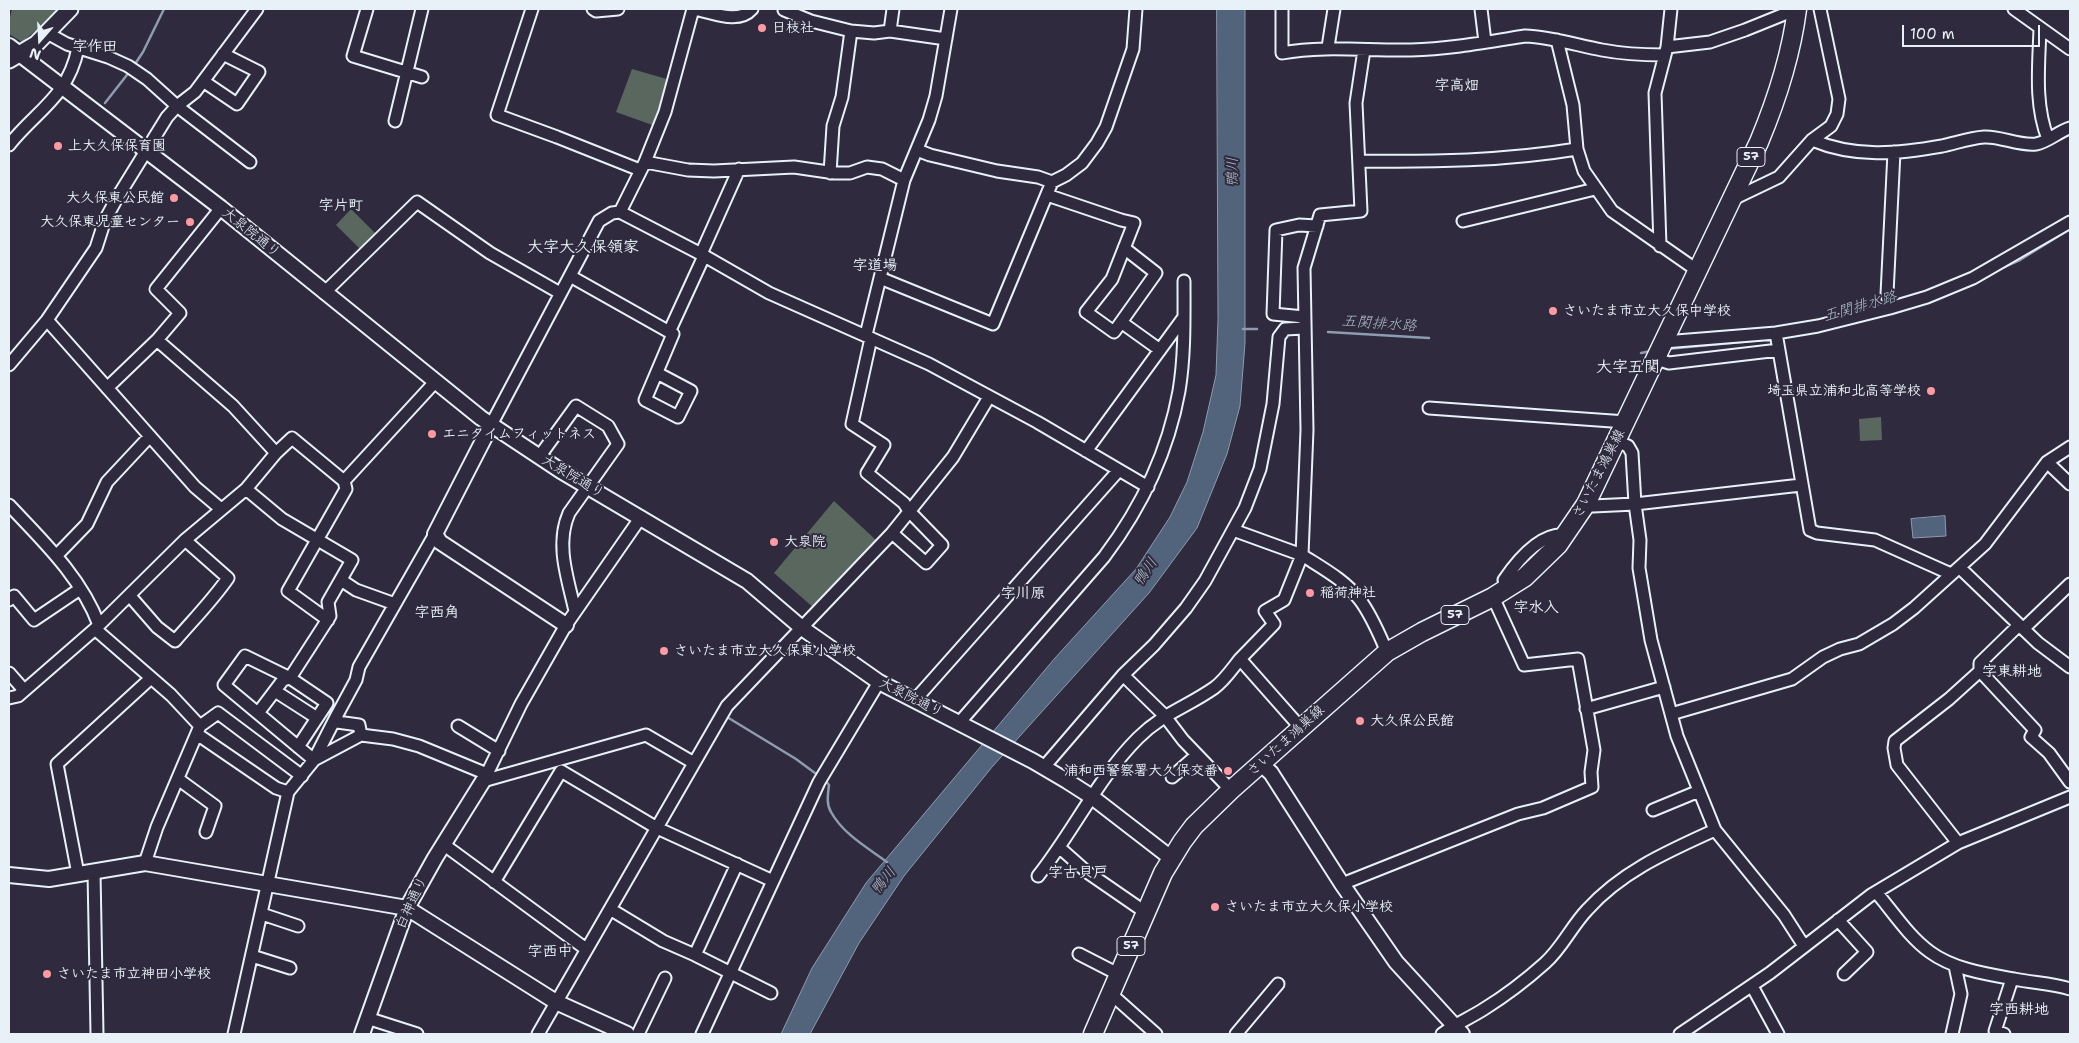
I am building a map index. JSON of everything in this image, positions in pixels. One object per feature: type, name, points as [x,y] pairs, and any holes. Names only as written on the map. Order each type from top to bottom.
[{"type":"main road","points":[[12,53],[36,44],[70,9]]},
{"type":"main road","name":"さいたま鴻巣線","points":[[1093,1034],[1171,858],[1194,826],[1231,790],[1387,652],[1500,593],[1541,563],[1566,535],[1586,504],[1626,422],[1772,110],[1789,56],[1797,9]]},
{"type":"street","points":[[9,365],[47,320],[96,248],[105,220],[113,205],[167,117],[177,106],[195,92],[257,9]]},
{"type":"street","points":[[367,9],[352,56],[422,76]]},
{"type":"street","points":[[395,120],[422,9]]},
{"type":"street","points":[[532,9],[497,115],[642,166],[688,170],[794,167],[830,173],[850,173],[868,167],[882,169],[904,180]]},
{"type":"street","points":[[593,9],[596,11],[618,9]]},
{"type":"street","points":[[620,212],[665,112],[694,9],[739,18],[752,9]]},
{"type":"street","points":[[890,31],[893,9]]},
{"type":"street","points":[[892,533],[926,563],[942,545],[909,511],[904,503],[868,473],[884,445],[852,424],[880,278],[904,180],[929,120],[936,96],[951,9]]},
{"type":"street","points":[[917,150],[930,155],[997,171],[1052,182],[1066,176],[1082,163],[1106,127],[1133,49],[1136,9]]},
{"type":"street","points":[[1282,9],[1282,53],[1307,48],[1328,47],[1364,50],[1413,50],[1525,36],[1638,55],[1710,42],[1797,9]]},
{"type":"street","points":[[1328,47],[1334,9]]},
{"type":"street","points":[[1481,9],[1485,42]]},
{"type":"street","points":[[1660,246],[1655,93],[1666,51],[1671,9]]},
{"type":"street","points":[[1731,200],[1779,177],[1812,140],[1831,126],[1837,114],[1839,99],[1820,9]]},
{"type":"street","points":[[2014,9],[2070,49]]},
{"type":"street","points":[[784,10],[811,21],[852,31],[874,34],[890,31],[946,38]]},
{"type":"street","points":[[2040,28],[2039,87],[2041,114],[2048,139]]},
{"type":"street","points":[[830,173],[834,126],[842,97],[852,31]]},
{"type":"street","points":[[48,33],[78,48],[108,57],[132,69],[250,162]]},
{"type":"street","points":[[1556,40],[1573,105],[1577,149],[1584,171],[1595,189],[1612,211],[1623,220],[1698,271]]},
{"type":"street","points":[[9,145],[49,105],[62,87],[75,64],[78,48]]},
{"type":"street","points":[[1038,876],[1060,848],[1092,797],[1136,740],[1164,715],[1215,687],[1274,624],[1265,611],[1284,600],[1302,555],[1307,430],[1304,268],[1320,215],[1361,211],[1356,103],[1364,50]]},
{"type":"street","name":"大泉院通り","points":[[12,53],[62,87],[221,208],[435,382],[491,424],[587,487],[747,581],[802,628],[879,682],[1039,764],[1092,797],[1171,858]]},
{"type":"street","points":[[203,81],[237,104],[259,72],[223,54]]},
{"type":"street","points":[[1812,140],[1831,148],[1865,154],[1941,146],[1987,137],[2026,144],[2042,143],[2061,131],[2070,128]]},
{"type":"street","points":[[1359,161],[1445,162],[1534,156],[1577,149]]},
{"type":"street","points":[[1890,308],[1887,294],[1894,152]]},
{"type":"street","points":[[670,330],[739,170]]},
{"type":"street","points":[[880,278],[994,324],[1052,182]]},
{"type":"street","points":[[1463,221],[1595,189]]},
{"type":"street","points":[[1047,195],[1134,223],[1124,248],[1112,279],[1086,312],[1114,332],[1156,273],[1124,248]]},
{"type":"street","points":[[324,293],[417,202],[490,253],[560,294]]},
{"type":"street","points":[[107,388],[157,340],[180,313],[156,289],[221,208]]},
{"type":"street","points":[[234,1034],[288,792],[314,760],[356,680],[359,667],[435,534],[491,424],[513,387],[517,373],[560,294],[600,222],[612,213],[620,212],[769,293],[929,364],[1037,422],[1148,487]]},
{"type":"street","points":[[1779,350],[1669,363],[1660,350],[1818,326],[1927,297],[1973,278],[2070,222]]},
{"type":"street","points":[[1304,323],[1273,314],[1276,230],[1300,225],[1317,226]]},
{"type":"street","points":[[570,276],[670,330],[673,334],[672,339],[657,373]]},
{"type":"street","points":[[964,725],[1125,530],[1148,487],[1162,452],[1179,391],[1183,347],[1184,281]]},
{"type":"street","points":[[1086,451],[1184,317]]},
{"type":"street","points":[[47,320],[195,487],[221,509]]},
{"type":"street","points":[[1121,322],[1160,350]]},
{"type":"street","points":[[1039,764],[1154,645],[1186,608],[1205,581],[1245,508],[1260,469],[1273,404],[1279,337],[1285,329],[1304,323]]},
{"type":"street","points":[[1776,333],[1808,527],[1813,532],[1875,540],[1955,571],[2051,654],[2070,666]]},
{"type":"street","points":[[157,340],[233,406],[276,453]]},
{"type":"street","points":[[344,481],[435,382]]},
{"type":"street","points":[[538,1034],[727,706],[892,533],[953,456],[988,397]]},
{"type":"street","points":[[539,457],[576,406],[608,426],[618,444],[569,514],[562,532],[563,556],[575,611]]},
{"type":"street","points":[[1429,408],[1626,422]]},
{"type":"street","points":[[57,555],[87,524],[108,482],[150,436]]},
{"type":"street","points":[[9,698],[18,696],[97,627],[186,540],[246,489],[276,453],[292,438],[344,481],[346,488],[288,591],[328,620]]},
{"type":"street","points":[[1616,441],[1632,450],[1635,504],[1640,540],[1639,568],[1651,640],[1677,736],[1715,830],[1784,915],[1804,946]]},
{"type":"street","points":[[1671,714],[1792,679],[1823,657],[1840,649],[1859,644],[1893,624],[1914,608],[1985,544],[2047,462],[2070,446]]},
{"type":"street","points":[[2047,462],[2070,484]]},
{"type":"street","points":[[914,701],[1119,470]]},
{"type":"street","points":[[1586,504],[1593,506],[1635,504],[1801,485]]},
{"type":"street","points":[[246,489],[282,518],[352,560],[328,602],[330,616],[328,620],[290,678],[283,680],[258,713]]},
{"type":"street","points":[[9,505],[57,555],[92,606],[97,627],[171,695],[199,730],[276,788],[288,792]]},
{"type":"street","points":[[485,778],[521,704],[566,625],[641,517]]},
{"type":"street","points":[[1233,530],[1302,555],[1334,575],[1359,599],[1373,620],[1387,652]]},
{"type":"street","points":[[435,534],[440,542],[566,625]]},
{"type":"street","points":[[130,596],[157,627],[175,640],[204,606],[213,599],[228,578],[186,540]]},
{"type":"street","points":[[341,580],[356,590],[395,604]]},
{"type":"street","points":[[2070,584],[1980,663],[1980,672],[2035,730],[2031,737],[2049,753],[2070,782]]},
{"type":"street","points":[[9,600],[14,596],[34,620],[80,589]]},
{"type":"street","points":[[1342,884],[1518,814],[1543,808],[1592,787],[1591,772],[1594,750],[1578,659],[1524,665],[1500,593]]},
{"type":"street","points":[[298,747],[327,703],[290,678],[245,656],[224,685],[298,747],[314,760]]},
{"type":"street","points":[[1240,659],[1301,728]]},
{"type":"street","points":[[1958,843],[1897,765],[1894,748],[1895,742],[1980,672]]},
{"type":"street","points":[[9,673],[24,690]]},
{"type":"street","points":[[1123,675],[1164,715],[1183,740],[1231,790]]},
{"type":"street","points":[[78,874],[57,764],[151,678]]},
{"type":"street","points":[[702,1034],[819,782],[879,682]]},
{"type":"street","points":[[1586,709],[1664,687]]},
{"type":"street","points":[[275,691],[317,718]]},
{"type":"street","points":[[145,863],[199,730],[218,713],[302,776]]},
{"type":"street","points":[[337,715],[337,722],[358,726],[361,735]]},
{"type":"street","points":[[458,726],[499,751]]},
{"type":"street","points":[[314,760],[361,735],[393,739],[419,746],[485,778],[646,735],[694,763]]},
{"type":"street","points":[[1172,777],[1197,755]]},
{"type":"street","points":[[1261,764],[1271,773],[1342,884],[1396,962],[1458,1030]]},
{"type":"street","points":[[494,882],[561,771],[657,828],[773,881]]},
{"type":"street","name":"白神通り","points":[[362,1034],[407,908],[485,778]]},
{"type":"street","points":[[178,779],[215,806],[206,832]]},
{"type":"street","points":[[1653,810],[1699,791]]},
{"type":"street","points":[[1680,1034],[1752,986],[1876,892],[1958,843],[2070,797]]},
{"type":"street","points":[[1442,1034],[1458,1030],[1544,964],[1560,949],[1571,929],[1587,909],[1608,889],[1656,857],[1715,830]]},
{"type":"street","points":[[444,844],[586,949]]},
{"type":"street","points":[[1060,848],[1087,872],[1146,912]]},
{"type":"street","points":[[9,875],[49,879],[145,863],[407,908],[556,1002],[627,1034]]},
{"type":"street","points":[[695,955],[736,864]]},
{"type":"street","points":[[94,872],[97,1034]]},
{"type":"street","points":[[1876,892],[1927,950],[1955,966],[2012,979],[2053,984],[2070,990]]},
{"type":"street","points":[[610,909],[663,941],[771,993]]},
{"type":"street","points":[[262,914],[298,926]]},
{"type":"street","points":[[1838,920],[1867,952],[1844,974]]},
{"type":"street","points":[[1079,954],[1118,974]]},
{"type":"street","points":[[252,956],[290,968]]},
{"type":"street","points":[[1952,1034],[1961,994],[1955,966]]},
{"type":"street","points":[[638,1034],[665,978]]},
{"type":"street","points":[[2004,1034],[1995,1031],[2012,979]]},
{"type":"street","points":[[1236,1034],[1278,984]]},
{"type":"street","points":[[1752,986],[1778,1034]]},
{"type":"street","points":[[1110,993],[1156,1034]]},
{"type":"street","points":[[367,1018],[417,1034]]},
{"type":"shaded area","points":[[12,9],[58,9],[45,23],[22,42],[9,34],[9,21]]},
{"type":"shaded area","points":[[632,69],[670,80],[655,126],[616,112]]},
{"type":"shaded area","points":[[351,209],[377,235],[361,250],[336,225]]},
{"type":"shaded area","points":[[1881,417],[1882,440],[1860,441],[1859,419]]},
{"type":"shaded area","points":[[834,501],[877,541],[815,609],[774,573]]},
{"type":"water","name":"鴨川","points":[[1217,9],[1245,9],[1245,343],[1240,406],[1227,454],[1197,528],[1149,593],[992,767],[904,876],[859,943],[810,1034],[781,1034],[812,968],[866,883],[1055,658],[1136,569],[1170,517],[1187,482],[1203,432],[1216,375],[1218,320]]},
{"type":"water","points":[[1945,516],[1946,536],[1913,538],[1911,519]]},
{"type":"waterway","points":[[133,67],[143,52],[164,9]]},
{"type":"waterway","points":[[105,103],[130,71]]},
{"type":"waterway","name":"五関排水路","points":[[1995,271],[2020,260],[2070,229]]},
{"type":"waterway","name":"五関排水路","points":[[1243,329],[1257,329]]},
{"type":"waterway","name":"五関排水路","points":[[1328,332],[1429,338]]},
{"type":"waterway","name":"五関排水路","points":[[1667,349],[1763,340]]},
{"type":"waterway","name":"五関排水路","points":[[1641,353],[1651,351]]},
{"type":"waterway","points":[[727,717],[796,759],[819,776]]},
{"type":"waterway","name":"鴨川","points":[[825,780],[829,785],[828,806],[836,820],[856,840],[887,862]]},
{"type":"place","name":"日枝社","points":[[762,28]]},
{"type":"place","name":"上大久保保育園","points":[[58,146]]},
{"type":"place","name":"大久保東公民館","points":[[174,198]]},
{"type":"place","name":"大久保東児童センター","points":[[190,222]]},
{"type":"place","name":"さいたま市立大久保中学校","points":[[1553,311]]},
{"type":"place","name":"埼玉県立浦和北高等学校","points":[[1931,391]]},
{"type":"place","name":"エニタイムフィットネス","points":[[432,434]]},
{"type":"place","name":"大泉院","points":[[774,542]]},
{"type":"place","name":"稲荷神社","points":[[1310,593]]},
{"type":"place","name":"さいたま市立大久保東小学校","points":[[664,651]]},
{"type":"place","name":"大久保公民館","points":[[1360,721]]},
{"type":"place","name":"浦和西警察署大久保交番","points":[[1228,771]]},
{"type":"place","name":"さいたま市立大久保小学校","points":[[1215,907]]},
{"type":"place","name":"さいたま市立神田小学校","points":[[47,974]]},
{"type":"district","name":"字作田","points":[[95,47]]},
{"type":"district","name":"字高畑","points":[[1457,86]]},
{"type":"district","name":"字片町","points":[[341,206]]},
{"type":"district","name":"大字大久保領家","points":[[583,248]]},
{"type":"district","name":"字道場","points":[[875,266]]},
{"type":"district","name":"大字五関","points":[[1628,368]]},
{"type":"district","name":"字川原","points":[[1023,594]]},
{"type":"district","name":"字水入","points":[[1536,608]]},
{"type":"district","name":"字西角","points":[[437,613]]},
{"type":"district","name":"字東耕地","points":[[2012,672]]},
{"type":"district","name":"字古貝戸","points":[[1078,873]]},
{"type":"district","name":"字西中","points":[[550,952]]},
{"type":"district","name":"字西耕地","points":[[2019,1010]]}]
